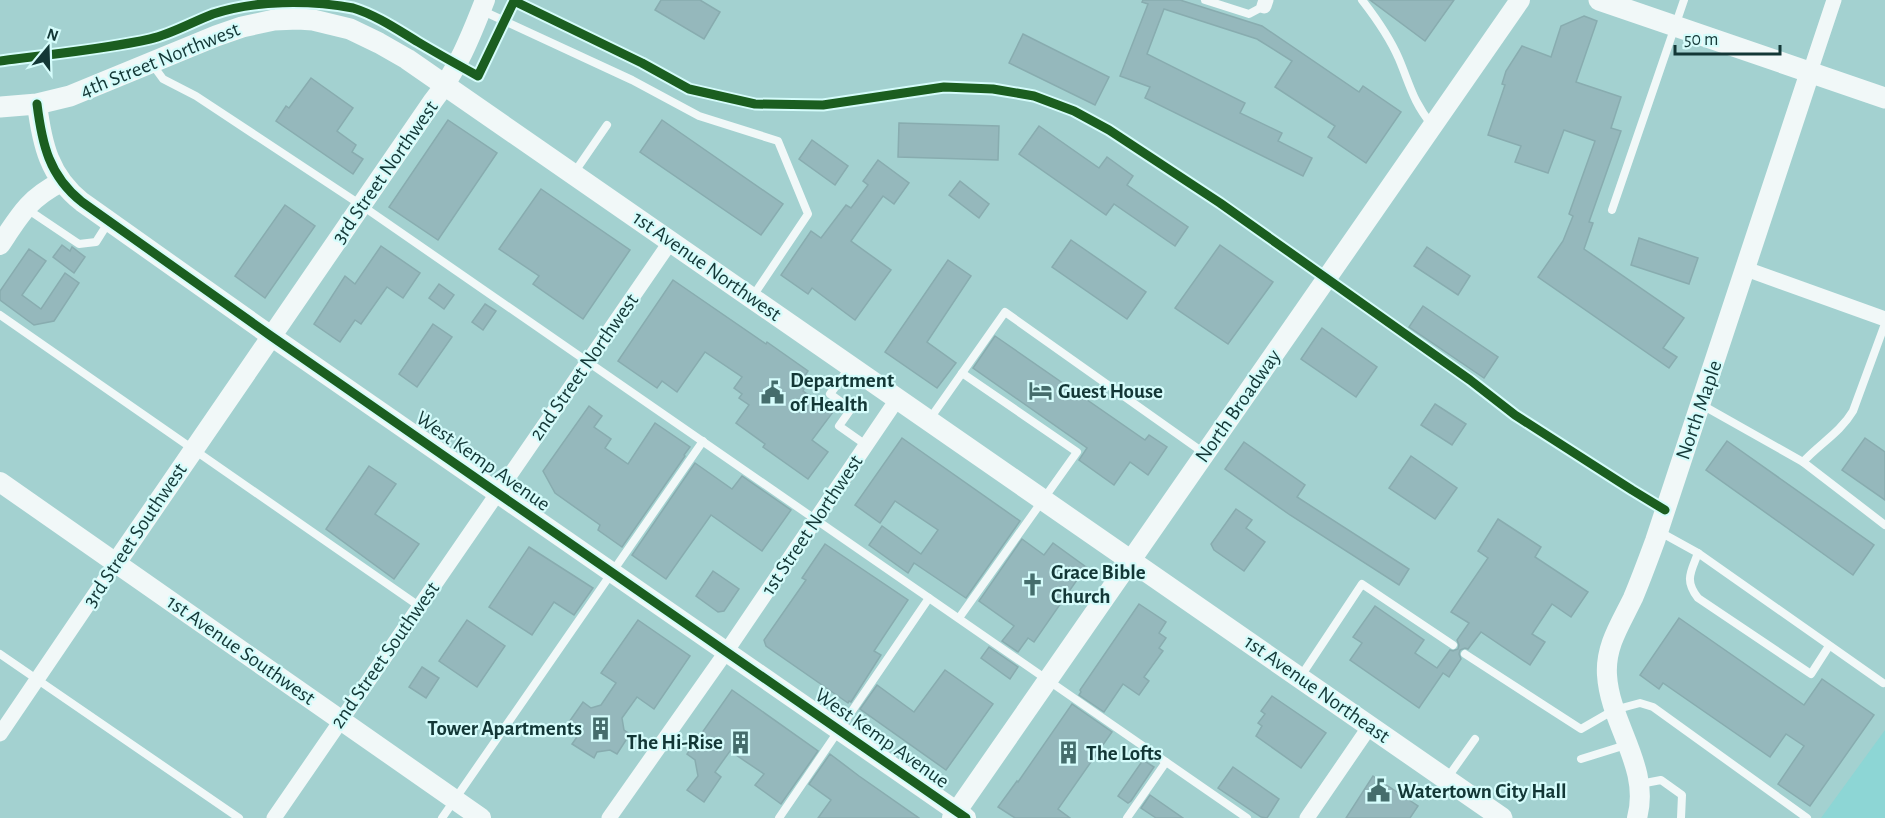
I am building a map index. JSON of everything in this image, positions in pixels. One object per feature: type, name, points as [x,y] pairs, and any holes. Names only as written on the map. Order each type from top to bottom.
[{"type":"main road","points":[[1599,0],[1885,98]]},
{"type":"main road","name":"1st Avenue Northwest","points":[[282,10],[298,19],[326,22],[365,35],[407,59],[1131,560]]},
{"type":"main road","name":"4th Street Northwest","points":[[37,104],[70,96],[282,10]]},
{"type":"main road","points":[[0,108],[37,104]]},
{"type":"main road","name":"1st Avenue Northeast","points":[[1131,560],[1502,818]]},
{"type":"street","name":"North Broadway","points":[[958,816],[1048,680],[1520,0]]},
{"type":"street","name":"North Maple","points":[[1637,818],[1640,806],[1640,784],[1614,710],[1607,677],[1606,659],[1610,644],[1645,569],[1834,0]]},
{"type":"street","name":"3rd Street Northwest","points":[[271,336],[445,86],[458,65],[483,5]]},
{"type":"street","name":"West Kemp Avenue","points":[[37,104],[49,162],[72,195],[839,730],[958,816]]},
{"type":"street","points":[[0,244],[25,208],[41,192],[61,182]]},
{"type":"street","name":"2nd Street Northwest","points":[[497,493],[671,241]]},
{"type":"street","points":[[1746,269],[1885,319]]},
{"type":"street","name":"3rd Street Southwest","points":[[0,734],[271,336]]},
{"type":"street","name":"1st Street Northwest","points":[[609,818],[726,652],[898,398]]},
{"type":"street","name":"1st Avenue Southwest","points":[[0,482],[482,818]]},
{"type":"street","name":"2nd Street Southwest","points":[[274,818],[497,493]]},
{"type":"street","points":[[1307,818],[1370,726]]},
{"type":"lane","points":[[1205,0],[1250,14],[1265,3]]},
{"type":"lane","points":[[1362,0],[1388,37],[1399,58],[1413,97],[1432,125]]},
{"type":"lane","points":[[1612,210],[1684,0]]},
{"type":"lane","points":[[483,5],[699,116],[778,141],[808,214],[752,297]]},
{"type":"lane","points":[[151,63],[163,79],[196,96],[361,205],[1247,818]]},
{"type":"lane","points":[[573,174],[607,125]]},
{"type":"lane","points":[[25,208],[79,244],[96,242],[108,221]]},
{"type":"lane","points":[[929,420],[1005,312],[1205,454]]},
{"type":"lane","points":[[0,315],[419,606]]},
{"type":"lane","points":[[1803,462],[1846,423],[1853,411],[1885,324]]},
{"type":"lane","points":[[851,366],[830,394],[851,409],[839,426],[866,445]]},
{"type":"lane","points":[[959,618],[1077,452],[962,373]]},
{"type":"lane","points":[[1701,404],[1803,462],[1885,525]]},
{"type":"lane","points":[[442,818],[703,441]]},
{"type":"lane","points":[[1658,531],[1698,553],[1882,683]]},
{"type":"lane","points":[[1698,553],[1689,578],[1690,588],[1698,598],[1811,674],[1829,646]]},
{"type":"lane","points":[[1300,678],[1362,584],[1453,645]]},
{"type":"lane","points":[[779,818],[929,598]]},
{"type":"lane","points":[[0,654],[239,818]]},
{"type":"lane","points":[[1465,654],[1581,729],[1614,710],[1640,703],[1653,707],[1807,818]]},
{"type":"lane","points":[[1447,780],[1475,739]]},
{"type":"lane","points":[[1581,759],[1628,745]]},
{"type":"lane","points":[[1127,818],[1166,762]]},
{"type":"lane","points":[[1640,784],[1660,780],[1682,795],[1681,818]]},
{"type":"shaded area","points":[[1885,730],[1885,818],[1821,818]]},
{"type":"building","points":[[661,0],[700,0],[720,12],[704,39],[655,10]]},
{"type":"building","points":[[1143,0],[1180,0],[1262,26],[1359,92],[1363,86],[1401,112],[1366,163],[1328,137],[1335,126],[1275,87],[1292,61],[1257,39],[1164,9],[1147,54],[1245,103],[1240,113],[1282,133],[1278,141],[1312,158],[1303,176],[1145,98],[1150,87],[1120,76],[1148,4],[1142,2]]},
{"type":"building","points":[[1370,0],[1454,0],[1425,41]]},
{"type":"building","points":[[1584,16],[1597,21],[1576,82],[1621,97],[1611,128],[1621,131],[1589,222],[1593,223],[1584,249],[1684,318],[1663,348],[1677,357],[1669,368],[1538,277],[1563,241],[1573,216],[1569,214],[1595,141],[1564,130],[1548,173],[1515,162],[1521,146],[1488,135],[1505,85],[1502,84],[1506,71],[1522,46],[1551,57],[1561,26]]},
{"type":"building","points":[[1023,34],[1109,77],[1095,105],[1009,63]]},
{"type":"building","points":[[311,78],[353,108],[337,131],[356,145],[352,152],[363,159],[353,174],[276,121],[286,106],[289,108]]},
{"type":"building","points":[[448,120],[497,153],[438,240],[389,207]]},
{"type":"building","points":[[662,120],[783,204],[761,235],[640,152]]},
{"type":"building","points":[[899,123],[999,126],[998,160],[898,157]]},
{"type":"building","points":[[1039,126],[1099,168],[1107,157],[1133,176],[1127,185],[1188,227],[1175,246],[1114,204],[1106,215],[1019,154]]},
{"type":"building","points":[[812,140],[848,166],[835,185],[799,159]]},
{"type":"building","points":[[878,160],[909,183],[894,204],[883,196],[851,241],[891,270],[855,320],[812,288],[808,294],[781,275],[811,231],[821,238],[846,205],[851,208],[868,185],[863,181]]},
{"type":"building","points":[[960,181],[989,204],[979,218],[949,195]]},
{"type":"building","points":[[541,189],[630,250],[583,319],[533,284],[539,276],[499,249]]},
{"type":"building","points":[[285,205],[315,226],[265,298],[235,276]]},
{"type":"building","points":[[1639,238],[1698,258],[1689,284],[1631,265]]},
{"type":"building","points":[[1071,240],[1146,292],[1127,319],[1052,267]]},
{"type":"building","points":[[62,245],[70,251],[72,247],[85,257],[74,273],[53,257]]},
{"type":"building","points":[[1220,245],[1273,282],[1228,344],[1175,308]]},
{"type":"building","points":[[381,246],[420,273],[403,298],[387,287],[361,324],[355,320],[340,342],[314,324],[345,276],[355,284]]},
{"type":"building","points":[[1427,247],[1470,276],[1458,295],[1414,266]]},
{"type":"building","points":[[29,249],[46,261],[22,295],[41,309],[65,273],[79,283],[54,321],[34,325],[0,300],[0,291]]},
{"type":"building","points":[[948,260],[971,276],[927,342],[956,363],[937,388],[885,352]]},
{"type":"building","points":[[673,280],[808,371],[799,385],[804,389],[803,391],[833,412],[812,440],[828,452],[808,479],[763,447],[765,444],[736,423],[749,405],[739,398],[742,394],[734,388],[742,377],[705,352],[677,392],[662,381],[657,388],[618,361]]},
{"type":"building","points":[[439,284],[454,295],[444,309],[429,298]]},
{"type":"building","points":[[485,304],[496,311],[483,330],[472,322]]},
{"type":"building","points":[[1423,306],[1498,357],[1484,378],[1409,327]]},
{"type":"building","points":[[433,324],[452,337],[417,387],[399,374]]},
{"type":"building","points":[[1322,328],[1377,367],[1356,397],[1301,359]]},
{"type":"building","name":"Guest House","points":[[995,336],[1145,440],[1149,435],[1167,447],[1148,475],[1130,462],[1114,485],[1079,460],[1087,448],[973,368]]},
{"type":"building","points":[[1435,404],[1466,424],[1452,445],[1421,425]]},
{"type":"building","points":[[589,406],[602,416],[594,427],[611,439],[605,448],[628,464],[655,423],[690,447],[622,547],[598,530],[600,525],[555,493],[543,471]]},
{"type":"building","points":[[902,438],[1020,521],[966,598],[914,563],[908,573],[869,545],[882,526],[921,554],[938,530],[895,501],[880,523],[855,505]]},
{"type":"building","points":[[1865,438],[1885,452],[1885,500],[1842,470]]},
{"type":"building","points":[[1727,441],[1874,545],[1853,575],[1706,470]]},
{"type":"building","points":[[1244,442],[1305,485],[1297,497],[1409,569],[1399,585],[1290,515],[1225,469]]},
{"type":"building","points":[[1411,456],[1457,488],[1435,519],[1389,488]]},
{"type":"building","points":[[695,463],[732,489],[742,476],[791,510],[762,551],[711,515],[666,579],[632,555]]},
{"type":"building","points":[[369,466],[396,484],[375,514],[419,544],[394,579],[326,529]]},
{"type":"building","points":[[1236,509],[1252,520],[1246,528],[1265,542],[1244,571],[1214,550],[1211,544]]},
{"type":"building","points":[[1498,519],[1541,547],[1535,557],[1588,592],[1571,617],[1552,604],[1532,634],[1545,642],[1530,665],[1481,632],[1468,649],[1460,650],[1461,659],[1449,677],[1443,673],[1419,708],[1350,660],[1362,643],[1353,637],[1375,606],[1424,640],[1415,653],[1437,668],[1450,650],[1458,649],[1457,640],[1469,623],[1451,612],[1488,558],[1478,551]]},
{"type":"building","points":[[1022,539],[1044,555],[1053,543],[1086,567],[1034,642],[1028,638],[1018,652],[1002,641],[1014,626],[979,601]]},
{"type":"building","points":[[825,544],[908,600],[874,651],[881,655],[851,702],[848,703],[766,646],[764,640],[806,580],[802,578]]},
{"type":"building","points":[[529,547],[593,588],[574,615],[554,602],[532,635],[489,607]]},
{"type":"building","points":[[713,571],[739,589],[724,611],[718,612],[696,596]]},
{"type":"building","points":[[1139,604],[1166,622],[1159,633],[1166,638],[1159,648],[1163,651],[1144,677],[1149,681],[1139,695],[1123,684],[1104,712],[1079,695],[1080,690]]},
{"type":"building","points":[[1679,618],[1804,705],[1822,679],[1874,715],[1810,806],[1778,784],[1804,746],[1786,734],[1770,757],[1663,683],[1659,689],[1640,675]]},
{"type":"building","points":[[467,620],[505,646],[477,687],[439,661]]},
{"type":"building","points":[[638,620],[690,656],[654,709],[637,697],[622,718],[624,730],[630,734],[617,754],[610,750],[597,752],[594,758],[572,744],[577,737],[576,726],[569,722],[583,702],[591,708],[601,705],[616,683],[601,673]]},
{"type":"building","points":[[989,647],[1018,667],[1010,679],[981,658]]},
{"type":"building","points":[[422,667],[439,678],[426,698],[409,687]]},
{"type":"building","points":[[945,670],[993,704],[946,770],[860,709],[877,685],[914,712]]},
{"type":"building","name":"The Hi-Rise","points":[[732,690],[818,751],[781,804],[755,785],[764,774],[730,751],[715,772],[721,777],[704,802],[687,790],[698,776],[695,760],[687,754]]},
{"type":"building","points":[[1272,696],[1326,733],[1301,768],[1256,736],[1262,726],[1258,723],[1265,714],[1261,711]]},
{"type":"building","name":"The Lofts","points":[[1072,704],[1112,732],[1058,809],[1070,818],[1015,818],[998,807]]},
{"type":"building","points":[[830,754],[919,818],[818,818],[831,800],[809,784]]},
{"type":"building","points":[[1143,760],[1154,767],[1128,803],[1118,796]]},
{"type":"building","points":[[1233,767],[1279,799],[1267,818],[1261,817],[1218,788]]},
{"type":"building","name":"Watertown City Hall","points":[[1373,776],[1418,806],[1410,818],[1346,818]]},
{"type":"building","points":[[1150,795],[1183,818],[1156,818],[1141,808]]},
{"type":"cycle path","points":[[0,61],[150,39],[230,9],[265,4],[301,3],[336,5],[362,11],[478,76],[514,1],[642,63],[689,89],[755,104],[823,105],[944,87],[993,89],[1034,96],[1074,111],[1109,130],[1220,203],[1470,380],[1515,415],[1665,510]]},
{"type":"cycle path","points":[[37,104],[49,158],[62,181],[82,202],[271,336],[966,818]]},
{"type":"place","name":"Guest House","points":[[1040,391]]},
{"type":"place","name":"Department of Health","points":[[772,392]]},
{"type":"place","name":"Grace Bible Church","points":[[1033,584]]},
{"type":"place","name":"Tower Apartments","points":[[600,728]]},
{"type":"place","name":"The Hi-Rise","points":[[741,742]]},
{"type":"place","name":"The Lofts","points":[[1068,753]]},
{"type":"place","name":"Watertown City Hall","points":[[1379,791]]}]
